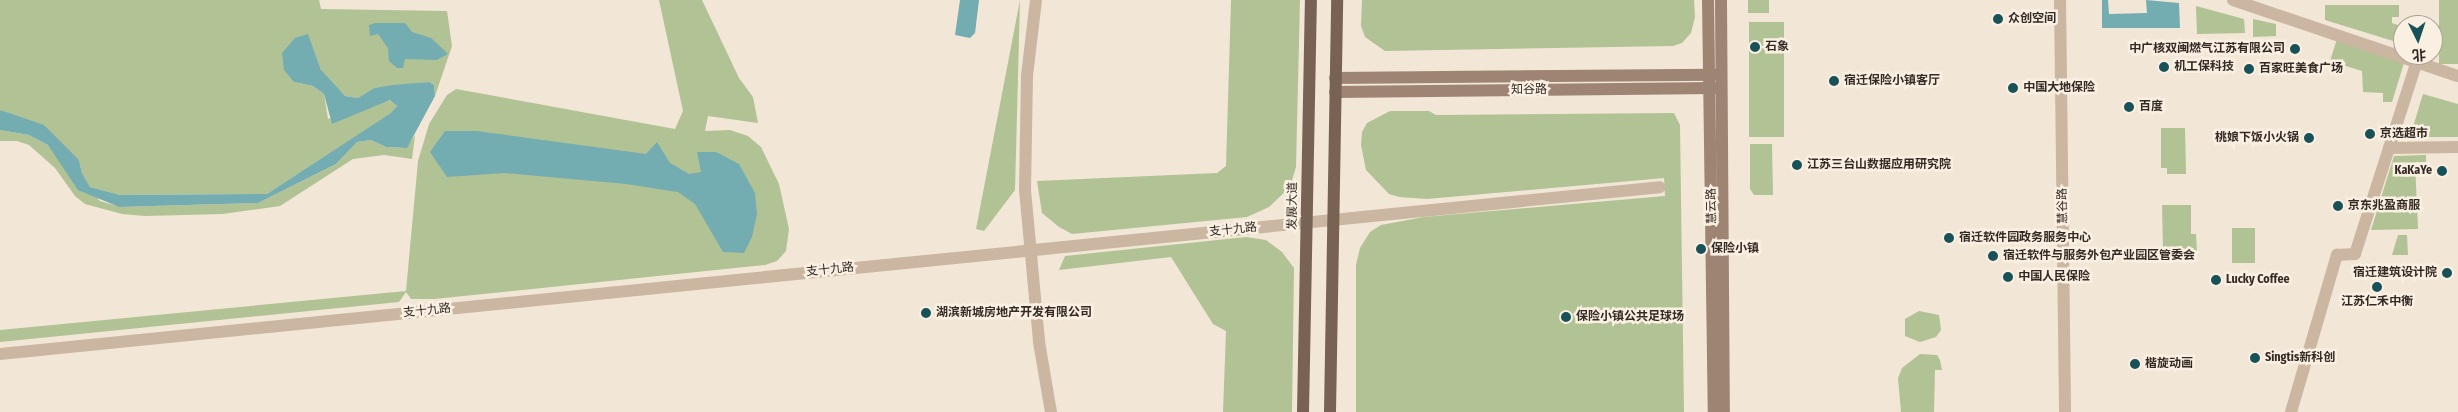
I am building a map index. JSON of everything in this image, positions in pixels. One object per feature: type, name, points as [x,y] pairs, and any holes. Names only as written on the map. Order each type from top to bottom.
[{"type":"main road","name":"发展大道","points":[[1303,412],[1311,0]]},
{"type":"main road","points":[[1330,412],[1337,0]]},
{"type":"street","points":[[1036,0],[1027,86],[1025,190],[1039,342],[1051,412]]},
{"type":"street","name":"慧云路","points":[[1708,0],[1714,412]]},
{"type":"street","name":"慧云路","points":[[1721,0],[1724,412]]},
{"type":"street","name":"慧谷路","points":[[2060,0],[2065,412]]},
{"type":"street","points":[[2233,0],[2393,56]]},
{"type":"street","points":[[2291,412],[2337,255],[2355,254],[2416,65]]},
{"type":"street","points":[[2420,65],[2458,76]]},
{"type":"street","name":"知谷路","points":[[1335,78],[1722,74]]},
{"type":"street","name":"知谷路","points":[[1335,92],[1722,88]]},
{"type":"street","points":[[2389,148],[2458,147]]},
{"type":"street","name":"支十九路","points":[[0,354],[1660,187]]},
{"type":"green space","points":[[0,0],[319,0],[321,9],[447,11],[452,46],[435,96],[434,85],[429,82],[374,88],[358,98],[345,96],[332,86],[321,70],[308,35],[294,82],[313,86],[324,94],[328,119],[391,100],[397,106],[392,113],[267,194],[120,195],[90,187],[82,173],[79,160],[14,116],[0,110]]},
{"type":"green space","points":[[659,0],[702,0],[739,78],[753,97],[758,123],[708,116],[705,131],[730,130],[748,136],[761,147],[779,184],[789,229],[786,251],[777,261],[765,265],[434,299],[411,299],[406,292],[399,302],[0,342],[0,330],[406,291],[418,161],[429,124],[447,95],[456,89],[675,129],[683,111]]},
{"type":"green space","points":[[1020,0],[1015,190],[984,231],[976,229]]},
{"type":"green space","points":[[1231,0],[1300,0],[1296,167],[1290,187],[1269,207],[1247,217],[1072,234],[1059,227],[1042,213],[1037,181],[1217,173],[1226,166]]},
{"type":"green space","points":[[1362,0],[1694,0],[1695,17],[1691,33],[1682,43],[1673,46],[1385,51],[1365,37],[1361,26]]},
{"type":"green space","points":[[1748,0],[1769,0],[1769,13],[1748,13]]},
{"type":"green space","points":[[2439,0],[2458,0],[2458,64],[2443,64],[2443,15],[2439,15]]},
{"type":"green space","points":[[2325,5],[2399,5],[2399,15],[2393,15],[2392,17],[2393,41],[2325,20]]},
{"type":"green space","points":[[2196,6],[2244,19],[2245,33],[2197,34]]},
{"type":"green space","points":[[2253,19],[2276,24],[2276,36],[2253,37]]},
{"type":"green space","points":[[1749,22],[1784,22],[1784,137],[1749,137]]},
{"type":"green space","points":[[2337,39],[2393,59],[2393,65],[2403,65],[2392,102],[2383,102],[2383,93],[2363,92],[2362,71],[2330,61]]},
{"type":"green space","points":[[2423,94],[2458,104],[2458,137],[2410,137]]},
{"type":"green space","points":[[1390,111],[1429,111],[1436,115],[1674,113],[1680,125],[1684,412],[1356,412],[1356,265],[1360,248],[1370,232],[1381,225],[1424,217],[1665,196],[1664,178],[1427,199],[1399,197],[1389,194],[1366,170],[1361,145],[1362,132],[1367,123]]},
{"type":"green space","points":[[2161,128],[2185,128],[2186,174],[2167,174],[2167,168],[2161,168]]},
{"type":"green space","points":[[0,130],[29,135],[48,145],[100,201],[120,207],[258,203],[336,164],[357,142],[371,140],[386,147],[406,148],[415,135],[412,159],[384,155],[353,159],[280,206],[223,214],[145,216],[122,214],[85,204],[75,196],[55,168],[29,145],[17,141],[0,141]]},
{"type":"green space","points":[[1750,144],[1772,144],[1773,195],[1754,195],[1750,189]]},
{"type":"green space","points":[[2426,155],[2426,162],[2415,163],[2418,229],[2371,230],[2394,156]]},
{"type":"green space","points":[[2162,205],[2191,205],[2191,234],[2196,234],[2197,254],[2168,255],[2168,248],[2163,248]]},
{"type":"green space","points":[[2232,228],[2255,228],[2255,263],[2232,263]]},
{"type":"green space","points":[[2398,235],[2407,235],[2408,255],[2392,255]]},
{"type":"green space","points":[[1246,237],[1266,240],[1282,252],[1294,268],[1292,412],[1223,412],[1226,331],[1213,324],[1171,257],[1059,270],[1065,256]]},
{"type":"green space","points":[[1919,311],[1939,315],[1941,330],[1936,337],[1920,342],[1905,336],[1905,319]]},
{"type":"green space","points":[[1920,354],[1937,355],[1940,360],[1942,370],[1935,370],[1934,412],[1901,412],[1898,378],[1902,368]]},
{"type":"water","points":[[960,0],[979,0],[975,33],[970,38],[955,35]]},
{"type":"water","points":[[2102,0],[2108,0],[2109,14],[2147,13],[2146,0],[2179,3],[2180,28],[2102,28]]},
{"type":"water","points":[[375,23],[405,23],[412,32],[431,38],[448,54],[437,60],[405,59],[403,68],[397,68],[389,61],[388,48],[378,34],[370,36],[369,25]]},
{"type":"water","points":[[308,34],[321,70],[345,96],[358,98],[374,88],[393,85],[429,82],[434,85],[435,96],[407,148],[386,147],[371,140],[357,142],[336,164],[258,203],[119,207],[78,190],[48,145],[29,135],[0,130],[0,110],[44,125],[79,160],[82,173],[90,187],[120,195],[267,194],[391,113],[397,106],[390,100],[332,124],[324,94],[313,86],[294,82],[284,70],[282,53],[295,38]]},
{"type":"water","points":[[445,131],[476,131],[646,154],[657,142],[670,163],[689,174],[701,172],[697,152],[716,152],[739,164],[755,193],[757,214],[752,237],[744,253],[723,252],[695,204],[678,192],[626,184],[504,173],[447,177],[430,152]]},
{"type":"place","name":"众创空间","points":[[1998,19]]},
{"type":"place","name":"石象","points":[[1755,47]]},
{"type":"place","name":"中广核双闽燃气江苏有限公司","points":[[2295,49]]},
{"type":"place","name":"机工保科技","points":[[2164,67]]},
{"type":"place","name":"百家旺美食广场","points":[[2249,69]]},
{"type":"place","name":"宿迁保险小镇客厅","points":[[1834,81]]},
{"type":"place","name":"中国大地保险","points":[[2013,88]]},
{"type":"place","name":"百度","points":[[2129,107]]},
{"type":"place","name":"京选超市","points":[[2370,134]]},
{"type":"place","name":"桃娘下饭小火锅","points":[[2309,138]]},
{"type":"place","name":"江苏三台山数据应用研究院","points":[[1797,165]]},
{"type":"place","name":"KaKaYe","points":[[2442,171]]},
{"type":"place","name":"京东兆盈商服","points":[[2338,206]]},
{"type":"place","name":"宿迁软件园政务服务中心","points":[[1949,238]]},
{"type":"place","name":"保险小镇","points":[[1701,249]]},
{"type":"place","name":"宿迁软件与服务外包产业园区管委会","points":[[1993,256]]},
{"type":"place","name":"宿迁建筑设计院","points":[[2447,273]]},
{"type":"place","name":"中国人民保险","points":[[2008,277]]},
{"type":"place","name":"Lucky Coffee","points":[[2216,280]]},
{"type":"place","name":"江苏仁禾中衡","points":[[2377,287]]},
{"type":"place","name":"湖滨新城房地产开发有限公司","points":[[926,313]]},
{"type":"place","name":"保险小镇公共足球场","points":[[1566,317]]},
{"type":"place","name":"Singtis新科创","points":[[2255,358]]},
{"type":"place","name":"楷旋动画","points":[[2135,364]]}]
